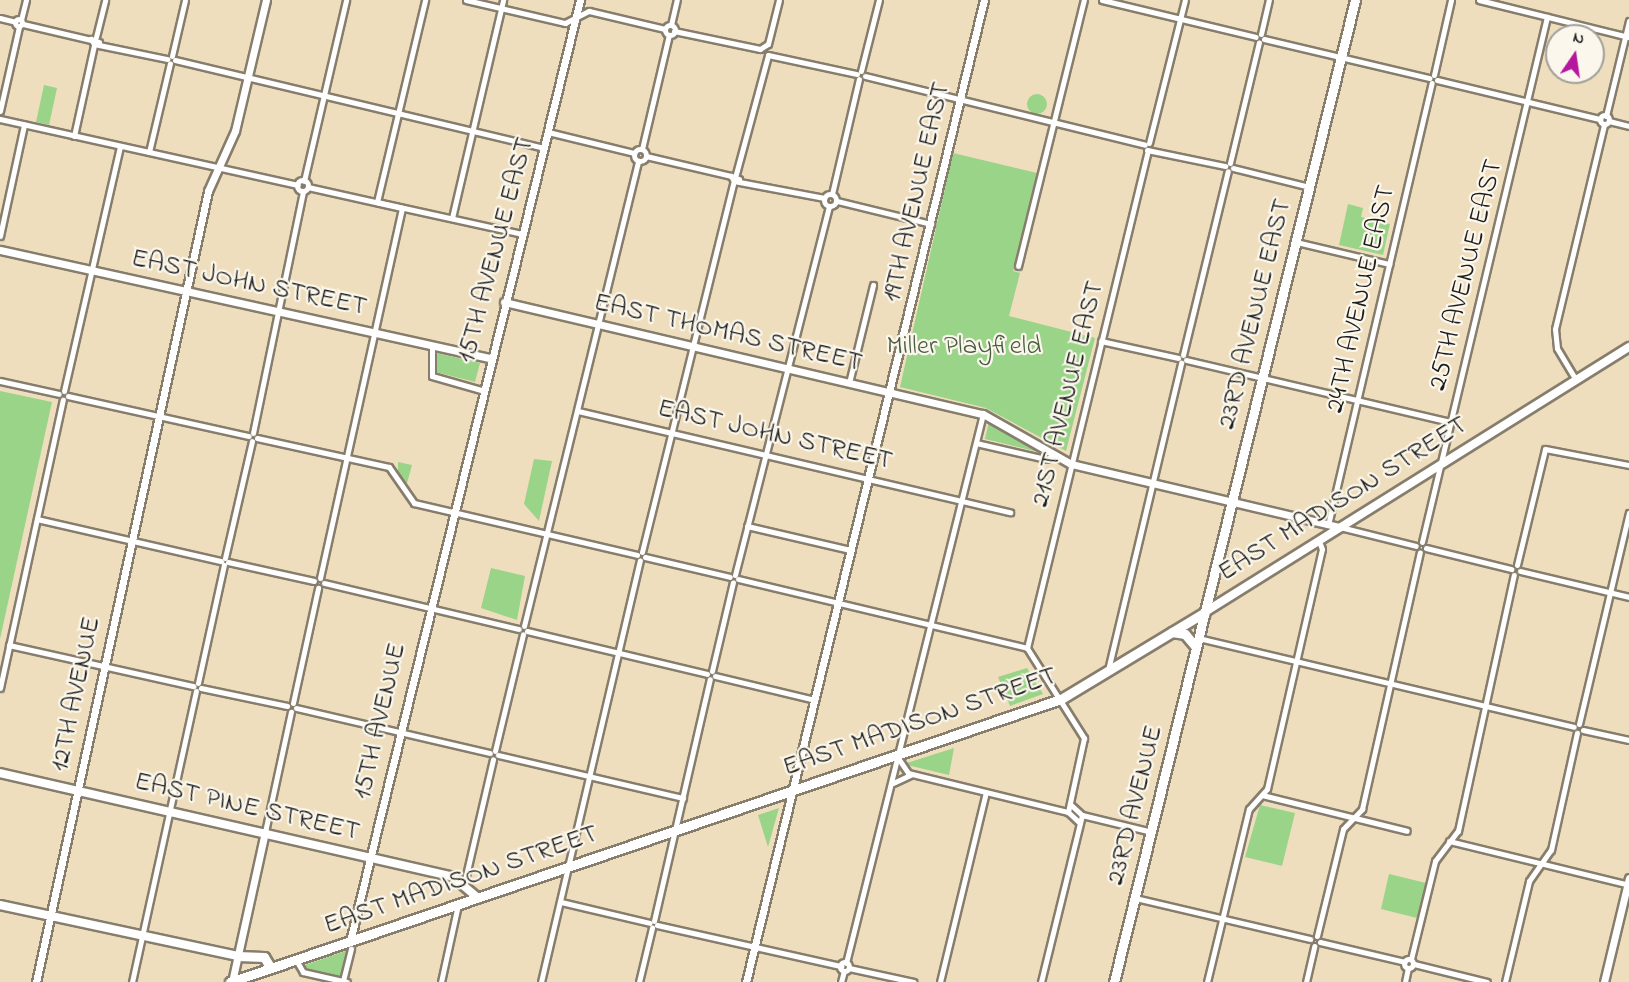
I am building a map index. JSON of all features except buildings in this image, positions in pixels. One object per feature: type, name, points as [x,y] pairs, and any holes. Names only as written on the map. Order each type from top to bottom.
[{"type":"main road","name":"23RD AVENUE EAST","points":[[1197,642],[1355,0]]},
{"type":"main road","name":"EAST MADISON STREET","points":[[231,982],[296,960],[351,945],[477,898],[1061,699],[1205,612],[1440,463],[1629,347]]},
{"type":"main road","points":[[1172,632],[1185,634],[1197,642]]},
{"type":"main road","name":"23RD AVENUE","points":[[1114,982],[1197,642]]},
{"type":"main road","name":"EAST PINE STREET","points":[[0,773],[370,857],[464,884]]},
{"type":"main road","points":[[464,884],[477,898]]},
{"type":"main road","points":[[0,904],[237,956],[264,957],[271,968]]},
{"type":"street","points":[[0,111],[26,0]]},
{"type":"street","points":[[74,135],[105,0]]},
{"type":"street","points":[[149,152],[185,0]]},
{"type":"street","name":"12TH AVENUE","points":[[36,982],[186,291],[219,167],[247,78],[266,0]]},
{"type":"street","points":[[132,982],[253,437],[306,189],[304,180],[345,0]]},
{"type":"street","points":[[377,202],[425,0]]},
{"type":"street","points":[[466,0],[565,23],[589,11],[763,48],[778,0]]},
{"type":"street","points":[[452,218],[503,0]]},
{"type":"street","name":"15TH AVENUE EAST","points":[[452,512],[580,0]]},
{"type":"street","points":[[646,156],[642,149],[677,0]]},
{"type":"street","points":[[879,0],[832,194],[837,201],[931,224]]},
{"type":"street","name":"19TH AVENUE EAST","points":[[746,982],[984,0]]},
{"type":"street","points":[[1018,266],[1084,0]]},
{"type":"street","points":[[1102,0],[1629,126]]},
{"type":"street","name":"21ST AVENUE EAST","points":[[1027,648],[1185,0]]},
{"type":"street","points":[[1107,672],[1269,0]]},
{"type":"street","name":"24TH AVENUE EAST","points":[[1328,525],[1451,0]]},
{"type":"street","points":[[1479,0],[1627,36]]},
{"type":"street","name":"25TH AVENUE EAST","points":[[1319,939],[1343,829],[1362,809],[1440,463],[1547,17]]},
{"type":"street","points":[[0,18],[544,148]]},
{"type":"street","points":[[1576,380],[1557,348],[1555,329],[1629,21]]},
{"type":"street","points":[[542,982],[641,556],[735,178],[768,56],[861,75],[1310,187]]},
{"type":"street","points":[[0,119],[298,185],[306,189],[522,234]]},
{"type":"street","points":[[0,236],[24,125]]},
{"type":"street","points":[[548,132],[634,153],[642,149]]},
{"type":"street","points":[[0,688],[63,395],[120,146]]},
{"type":"street","points":[[464,884],[546,533],[638,161],[634,153]]},
{"type":"street","points":[[638,161],[646,156],[824,198],[832,194]]},
{"type":"street","points":[[298,185],[304,180]]},
{"type":"street","points":[[824,198],[829,207]]},
{"type":"street","points":[[639,982],[747,526],[829,207],[837,201]]},
{"type":"street","points":[[231,982],[318,588],[322,580],[402,208]]},
{"type":"street","points":[[1296,242],[1389,264]]},
{"type":"street","name":"EAST JOHN STREET","points":[[0,250],[489,358]]},
{"type":"street","points":[[849,383],[873,285]]},
{"type":"street","name":"EAST THOMAS STREET","points":[[504,302],[983,414],[1071,464]]},
{"type":"street","points":[[1101,341],[1450,422]]},
{"type":"street","points":[[432,345],[432,376],[482,390]]},
{"type":"street","points":[[0,381],[391,468],[409,500],[1027,648],[1084,738],[1068,812]]},
{"type":"street","name":"EAST JOHN STREET","points":[[578,411],[1010,512]]},
{"type":"street","points":[[841,982],[983,414]]},
{"type":"street","points":[[976,443],[1046,459],[1056,455]]},
{"type":"street","points":[[1405,982],[1435,861],[1458,831],[1514,575],[1545,449],[1629,465]]},
{"type":"street","points":[[1071,464],[1516,568],[1629,597]]},
{"type":"street","name":"15TH AVENUE","points":[[344,982],[398,733],[452,512]]},
{"type":"street","points":[[1505,982],[1529,881],[1551,850],[1629,513]]},
{"type":"street","points":[[37,519],[224,562],[314,581],[322,580],[428,608],[816,700]]},
{"type":"street","points":[[747,526],[850,550]]},
{"type":"street","points":[[1207,982],[1249,810],[1262,795],[1296,661],[1319,540]]},
{"type":"street","points":[[314,581],[318,588]]},
{"type":"street","points":[[1197,642],[1296,661],[1629,741]]},
{"type":"street","points":[[9,645],[292,707],[683,798]]},
{"type":"street","points":[[897,756],[903,770],[918,776],[1068,812],[1080,823]]},
{"type":"street","points":[[895,768],[902,775],[918,776]]},
{"type":"street","points":[[890,786],[902,775]]},
{"type":"street","points":[[940,982],[986,792]]},
{"type":"street","points":[[1262,795],[1407,831]]},
{"type":"street","points":[[1070,804],[1082,815],[1152,832]]},
{"type":"street","points":[[1041,982],[1082,815]]},
{"type":"street","points":[[1449,841],[1541,864],[1628,882],[1604,982]]},
{"type":"street","points":[[1135,898],[1319,939],[1487,982]]},
{"type":"street","points":[[561,902],[914,982]]},
{"type":"street","points":[[441,982],[458,905]]},
{"type":"street","points":[[1311,939],[1314,946]]},
{"type":"street","points":[[1306,982],[1314,946],[1319,939]]},
{"type":"street","points":[[296,960],[303,972],[344,982]]},
{"type":"green space","points":[[44,85],[57,88],[49,125],[36,122]]},
{"type":"green space","points":[[1037,94],[1044,97],[1047,104],[1044,111],[1037,114],[1030,111],[1027,104],[1030,97]]},
{"type":"green space","name":"Miller Playfield","points":[[953,153],[1037,173],[1013,271],[1020,273],[1009,316],[1095,338],[1066,451],[986,408],[900,387]]},
{"type":"green space","points":[[1348,204],[1363,208],[1361,217],[1390,224],[1383,255],[1339,245]]},
{"type":"green space","points":[[436,353],[480,363],[475,382],[436,372]]},
{"type":"green space","points":[[0,391],[52,402],[0,639]]},
{"type":"green space","points":[[989,421],[1042,453],[985,439]]},
{"type":"green space","points":[[534,459],[552,461],[539,521],[524,504]]},
{"type":"green space","points":[[398,462],[412,465],[406,487],[398,471]]},
{"type":"green space","points":[[491,568],[525,576],[517,620],[481,608]]},
{"type":"green space","points":[[1027,668],[1043,694],[1010,706],[998,677]]},
{"type":"green space","points":[[954,748],[949,775],[907,765],[907,763]]},
{"type":"green space","points":[[1260,805],[1295,813],[1282,866],[1245,857]]},
{"type":"green space","points":[[779,808],[768,847],[758,815]]},
{"type":"green space","points":[[1389,874],[1426,883],[1417,918],[1381,909]]},
{"type":"green space","points":[[351,949],[343,981],[294,969]]}]
